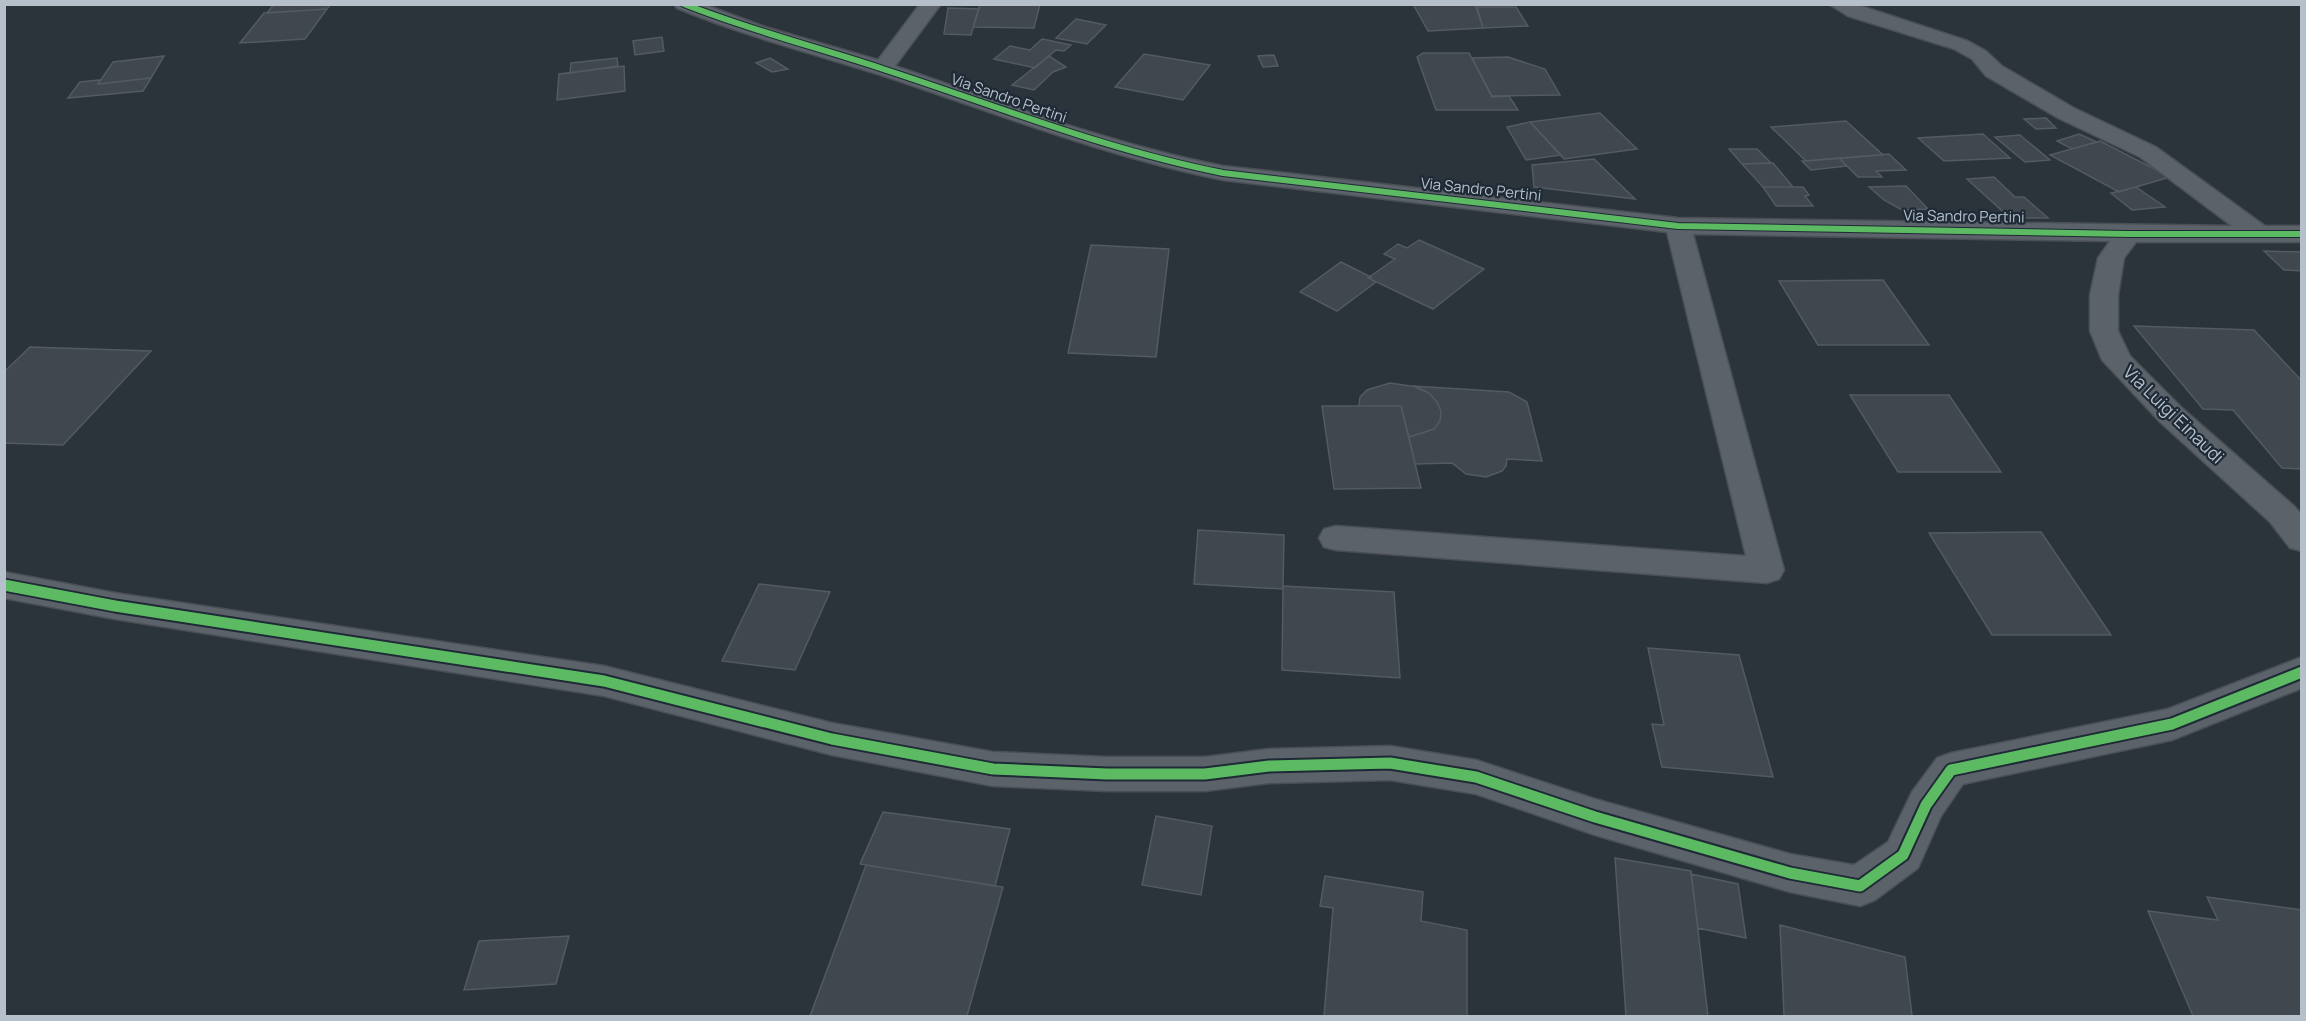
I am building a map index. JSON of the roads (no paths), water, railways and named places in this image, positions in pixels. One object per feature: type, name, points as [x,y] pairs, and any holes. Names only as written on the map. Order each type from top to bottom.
[{"type":"street","name":"Via Sandro Pertini","points":[[684,4],[726,12],[1089,142],[1167,164],[1235,175],[1678,226],[2128,234],[2301,234]]},
{"type":"street","points":[[882,69],[931,4]]},
{"type":"street","points":[[1839,4],[1855,12],[1961,45],[1979,55],[1994,70],[2066,113],[2148,152],[2259,234]]},
{"type":"street","points":[[1336,538],[1767,570],[1678,226]]},
{"type":"street","name":"Via Luigi Einaudi","points":[[2128,234],[2111,258],[2104,295],[2104,331],[2117,360],[2171,415],[2295,523]]},
{"type":"street","points":[[4,585],[115,606],[604,681],[832,740],[993,769],[1107,774],[1205,774],[1269,766],[1390,763],[1476,777],[1595,818],[1790,873],[1860,886],[1903,855],[1926,805],[1951,770],[2172,724],[2301,672]]}]
